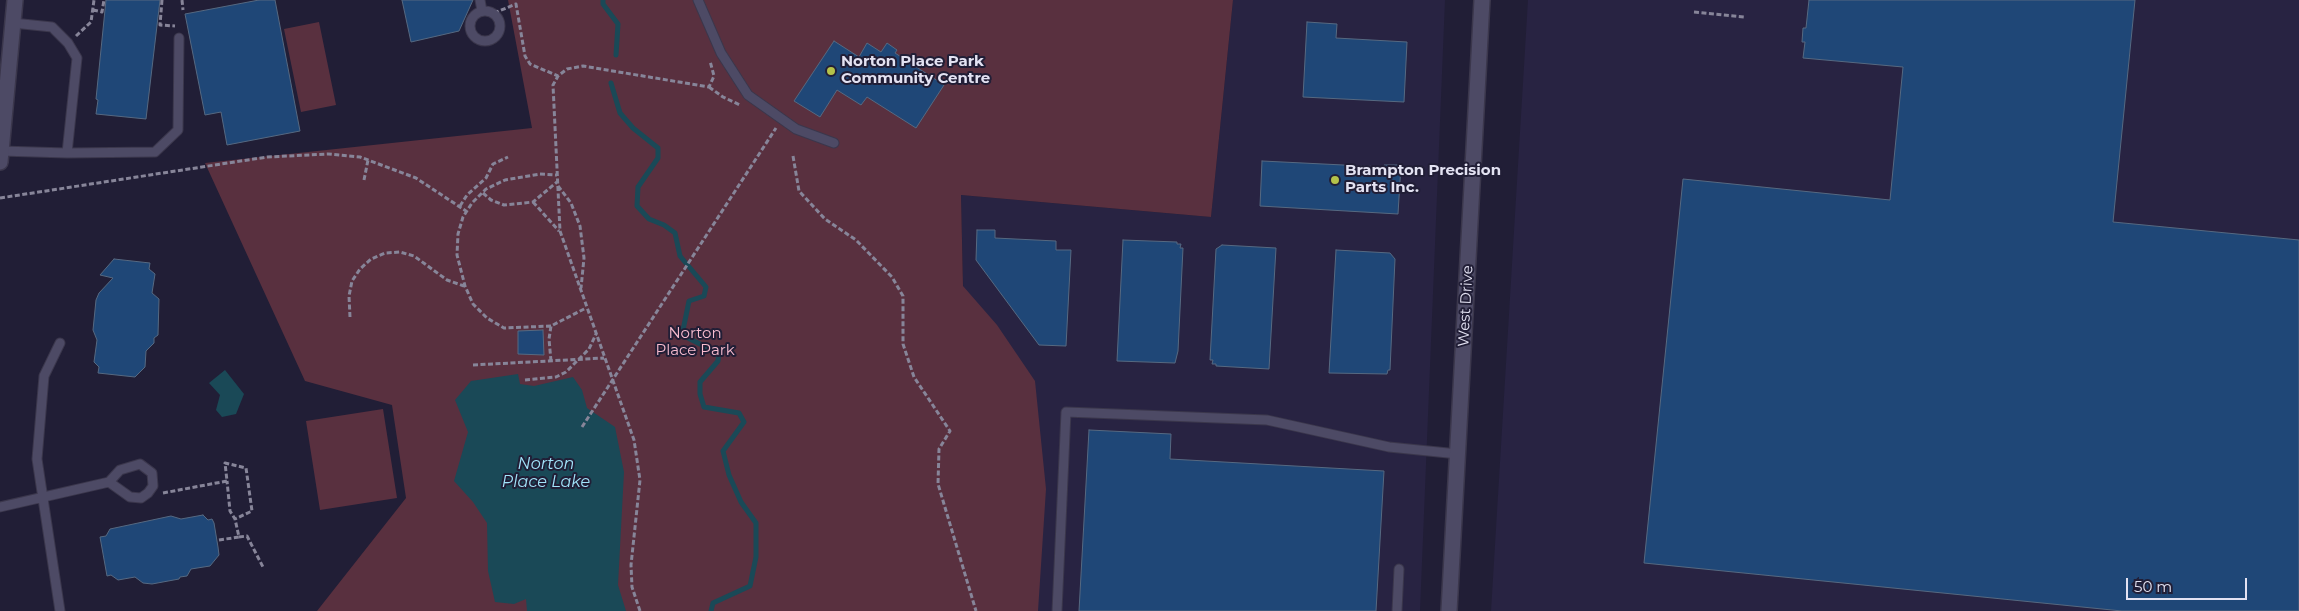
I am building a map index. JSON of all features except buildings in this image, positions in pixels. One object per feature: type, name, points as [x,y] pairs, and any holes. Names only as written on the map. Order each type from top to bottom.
[{"type":"street","points":[[0,157],[2,118],[15,0]]},
{"type":"street","name":"West Drive","points":[[1449,611],[1482,0]]},
{"type":"lane","points":[[480,0],[482,11]]},
{"type":"lane","points":[[698,0],[721,53],[748,95],[796,129],[834,143]]},
{"type":"lane","points":[[482,11],[494,13],[498,17],[500,29],[494,38],[483,41],[473,35],[471,29],[473,18],[482,11]]},
{"type":"lane","points":[[13,24],[52,27],[68,43],[77,58],[67,153]]},
{"type":"lane","points":[[0,157],[67,153],[155,152],[178,130],[179,38]]},
{"type":"lane","points":[[60,343],[44,376],[37,458],[60,611]]},
{"type":"lane","points":[[1057,611],[1066,412],[1267,420],[1388,447],[1458,454]]},
{"type":"lane","points":[[0,507],[109,482],[120,470],[140,464],[152,473],[152,486],[142,498],[130,497],[109,482]]},
{"type":"lane","points":[[1396,611],[1399,569]]},
{"type":"path","points":[[68,43],[91,22],[94,0]]},
{"type":"path","points":[[93,10],[102,12],[104,0]]},
{"type":"path","points":[[162,0],[160,24],[180,27]]},
{"type":"path","points":[[182,0],[183,10]]},
{"type":"path","points":[[494,13],[516,4],[526,56],[530,64],[558,76]]},
{"type":"path","points":[[1694,12],[1744,17]]},
{"type":"path","points":[[640,611],[632,587],[631,564],[640,480],[634,440],[560,231],[553,86],[558,76],[567,69],[583,66],[709,87],[714,76],[709,56]]},
{"type":"path","points":[[582,427],[770,137]]},
{"type":"path","points":[[0,198],[267,157],[328,154],[360,157],[416,178],[466,211]]},
{"type":"path","points":[[794,156],[799,191],[826,219],[856,240],[892,277],[903,296],[903,344],[914,377],[950,431],[939,449],[938,484],[976,611]]},
{"type":"path","points":[[460,206],[467,195],[486,178],[493,164],[508,157]]},
{"type":"path","points":[[364,180],[368,160]]},
{"type":"path","points":[[557,175],[540,174],[504,180],[483,192],[466,211],[458,234],[457,255],[465,286],[473,304],[487,318],[504,328],[551,326],[586,308]]},
{"type":"path","points":[[483,192],[492,200],[504,205],[532,202],[557,183]]},
{"type":"path","points":[[557,183],[571,203],[580,226],[584,258],[580,291]]},
{"type":"path","points":[[532,202],[560,231]]},
{"type":"path","points":[[350,316],[349,296],[352,282],[360,269],[371,259],[385,253],[400,252],[414,256],[447,280],[465,286]]},
{"type":"path","points":[[551,326],[549,339],[552,361]]},
{"type":"path","points":[[525,380],[556,377],[566,372],[589,349],[596,334]]},
{"type":"path","points":[[473,365],[604,358]]},
{"type":"path","points":[[236,519],[252,511],[246,468],[225,463],[230,511],[236,519],[239,537]]},
{"type":"path","points":[[161,493],[228,481]]},
{"type":"path","points":[[219,540],[247,536],[263,567]]},
{"type":"shaded area","points":[[1233,0],[1445,0],[1420,611],[1022,611],[964,319],[961,195],[1211,217]]},
{"type":"shaded area","points":[[1528,0],[2299,0],[2299,611],[1491,611]]},
{"type":"green space","name":"Norton Place Park","points":[[508,0],[1233,0],[1211,217],[961,195],[963,286],[997,325],[1035,381],[1046,489],[1038,611],[317,611],[406,498],[392,405],[305,381],[205,163],[532,128]]},
{"type":"green space","points":[[319,22],[336,105],[301,112],[284,29]]},
{"type":"green space","points":[[383,409],[397,498],[320,510],[306,421]]},
{"type":"water","points":[[225,370],[244,394],[236,414],[222,417],[216,410],[220,395],[209,383]]},
{"type":"water","name":"Norton Place Lake","points":[[518,374],[520,384],[534,386],[573,377],[582,390],[587,408],[615,427],[624,472],[618,585],[626,611],[527,611],[526,599],[514,604],[495,602],[488,571],[487,523],[473,502],[454,481],[468,432],[455,400],[471,381]]},
{"type":"waterway","points":[[603,0],[603,4],[618,24],[616,55]]},
{"type":"waterway","points":[[611,83],[620,113],[633,128],[658,148],[658,158],[638,187],[637,206],[649,219],[664,225],[675,233],[680,256],[706,287],[704,296],[689,301],[682,335],[708,348],[719,350],[718,361],[700,382],[700,394],[704,407],[739,413],[744,422],[723,451],[729,475],[741,502],[756,523],[756,557],[750,586],[713,603],[711,611]]},
{"type":"place","name":"Norton Place Park Community Centre","points":[[831,71]]},
{"type":"place","name":"Brampton Precision Parts Inc.","points":[[1335,180]]}]
